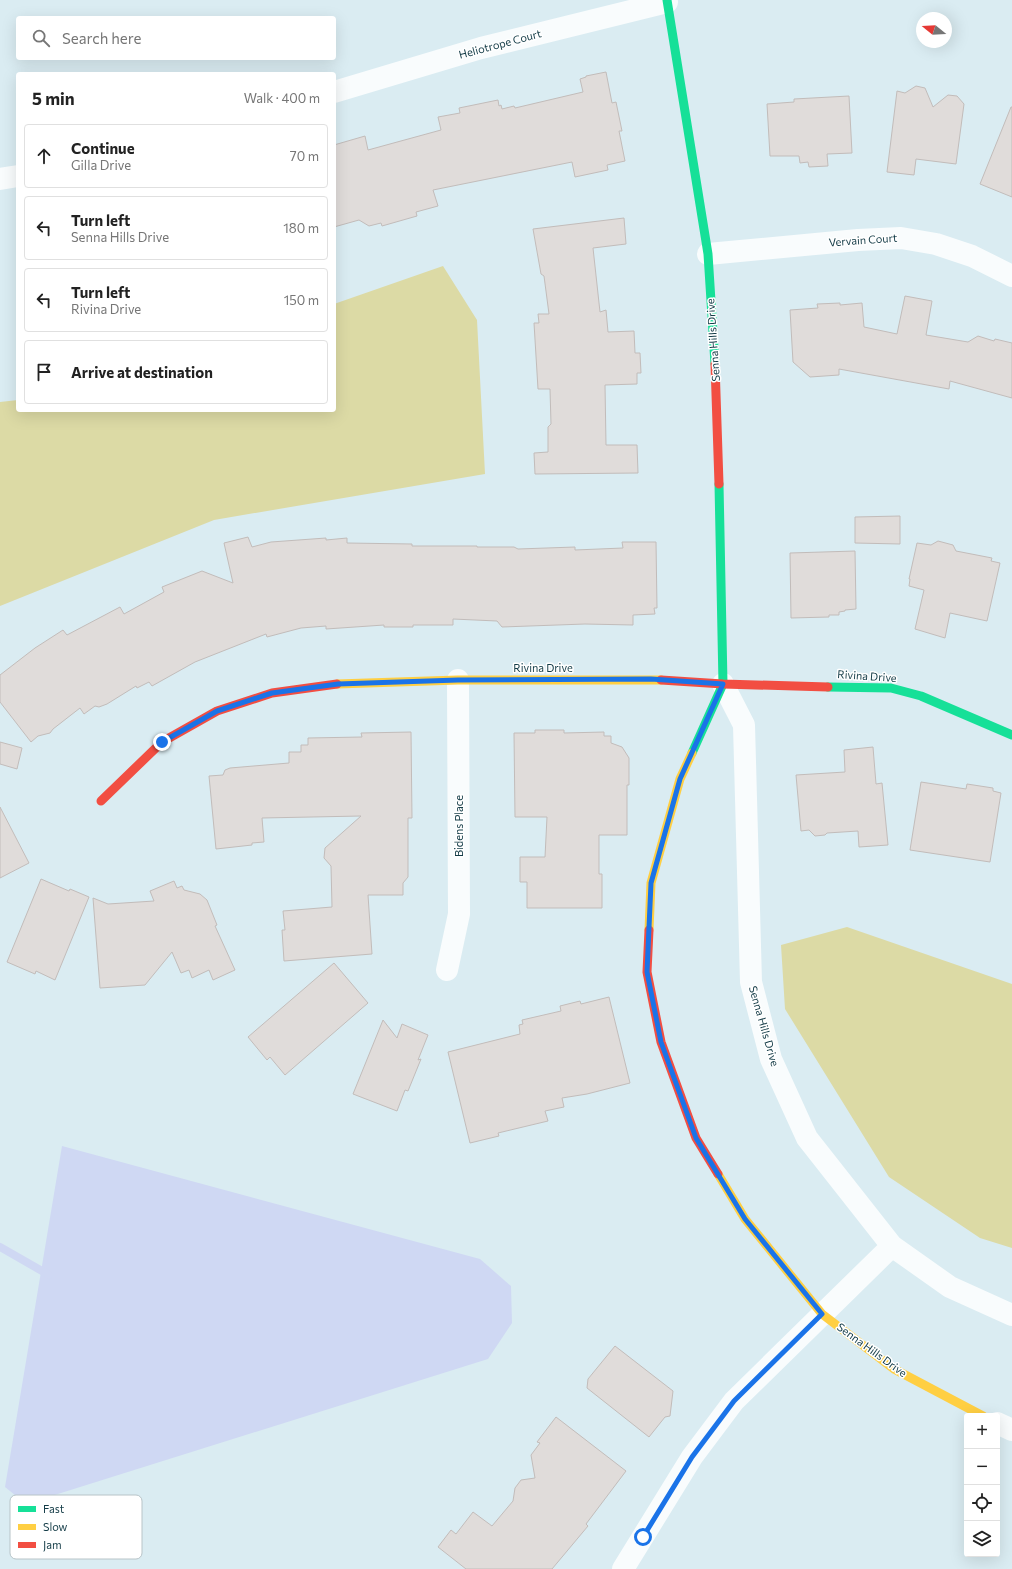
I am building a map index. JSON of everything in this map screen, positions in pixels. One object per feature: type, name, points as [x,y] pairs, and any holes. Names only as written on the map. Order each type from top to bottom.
[{"type":"street","name":"Heliotrope Court","points":[[336,91],[481,48],[667,1]]},
{"type":"street","name":"Senna Hills Drive","points":[[667,1],[708,254],[717,395],[723,684],[680,779],[651,883],[647,972],[661,1042],[696,1138],[745,1219],[822,1314],[894,1369],[977,1413]]},
{"type":"street","points":[[0,179],[16,176]]},
{"type":"street","name":"Vervain Court","points":[[708,254],[858,240],[902,238],[936,244],[965,253],[1012,276]]},
{"type":"street","name":"Rivina Drive","points":[[101,801],[162,742],[217,711],[272,693],[338,684],[458,680],[651,679],[723,684],[783,684],[891,688],[921,696],[1012,735]]},
{"type":"street","name":"Bidens Place","points":[[447,970],[459,914],[458,680]]},
{"type":"street","name":"Senna Hills Drive","points":[[723,684],[744,725],[751,982],[771,1059],[807,1138],[892,1246],[950,1287],[1012,1315]]},
{"type":"street","points":[[623,1569],[692,1457],[734,1401],[892,1246]]},
{"type":"street","points":[[1000,1424],[1012,1430]]},
{"type":"shaded area","points":[[443,266],[477,320],[485,474],[214,520],[0,606],[0,402],[16,400],[16,412],[336,412],[336,303]]},
{"type":"shaded area","points":[[847,927],[1012,984],[1012,1248],[980,1238],[889,1177],[785,1009],[781,945]]},
{"type":"water","points":[[62,1146],[480,1259],[511,1286],[512,1323],[488,1359],[55,1495],[15,1495],[5,1487]]},
{"type":"building","points":[[606,72],[612,103],[616,102],[622,131],[619,131],[625,161],[607,165],[608,170],[575,177],[572,162],[433,190],[438,206],[416,212],[417,216],[382,226],[381,223],[369,226],[359,220],[336,226],[336,144],[365,136],[368,150],[441,130],[438,117],[460,113],[459,108],[498,100],[499,106],[501,105],[502,109],[514,106],[515,108],[583,92],[580,79],[586,76]]},
{"type":"building","points":[[916,86],[925,88],[933,107],[948,95],[957,96],[964,104],[956,164],[916,159],[914,175],[887,172],[897,91],[905,93]]},
{"type":"building","points":[[849,96],[852,153],[827,154],[828,166],[809,167],[808,162],[800,163],[799,156],[770,156],[767,104],[794,102],[794,99]]},
{"type":"building","points":[[1012,107],[1012,197],[980,184]]},
{"type":"building","points":[[624,218],[626,244],[593,248],[600,312],[606,310],[608,332],[634,331],[635,353],[640,353],[641,373],[637,373],[637,384],[605,385],[606,445],[637,445],[638,473],[535,474],[534,453],[548,452],[548,427],[551,424],[550,389],[538,389],[534,323],[539,323],[538,314],[549,314],[544,276],[541,274],[533,229]]},
{"type":"building","points":[[905,296],[932,301],[926,335],[968,342],[978,336],[994,341],[995,339],[1012,343],[1012,398],[950,381],[949,389],[839,369],[839,375],[810,377],[793,362],[790,310],[818,308],[817,304],[840,303],[840,305],[862,303],[864,327],[897,334]]},
{"type":"building","points":[[900,516],[900,544],[855,543],[855,517]]},
{"type":"building","points":[[248,537],[252,547],[271,542],[326,538],[326,540],[347,538],[347,543],[412,544],[412,546],[514,547],[518,549],[575,547],[575,550],[623,548],[622,542],[656,542],[657,608],[654,608],[655,614],[633,615],[633,625],[585,624],[502,627],[497,621],[453,619],[453,625],[384,627],[384,625],[326,629],[326,626],[301,628],[267,637],[266,634],[195,662],[152,686],[149,682],[137,688],[136,686],[107,704],[99,707],[95,706],[84,714],[80,708],[50,733],[38,736],[31,742],[0,702],[0,675],[35,648],[63,630],[67,635],[120,607],[124,614],[164,592],[162,587],[202,571],[233,583],[224,543]]},
{"type":"building","points":[[938,541],[953,545],[956,551],[992,558],[991,561],[1000,563],[987,621],[950,613],[945,638],[915,629],[924,590],[909,586],[909,579],[917,543],[931,545]]},
{"type":"building","points":[[855,551],[856,609],[845,610],[839,612],[839,615],[829,615],[829,617],[791,618],[790,553]]},
{"type":"building","points":[[535,730],[564,730],[564,733],[604,732],[604,736],[611,736],[611,743],[622,747],[629,758],[629,785],[627,785],[627,835],[599,835],[599,874],[602,874],[602,908],[527,908],[527,882],[520,882],[520,857],[545,857],[547,817],[515,817],[514,733],[535,733]]},
{"type":"building","points":[[411,732],[412,818],[408,818],[408,877],[403,883],[403,895],[368,895],[372,954],[284,961],[282,930],[285,930],[283,911],[332,907],[331,866],[324,858],[325,848],[361,816],[262,818],[264,842],[252,843],[252,845],[216,849],[209,776],[223,775],[225,770],[230,768],[289,763],[289,752],[301,752],[301,745],[308,745],[308,738],[362,737],[361,733]]},
{"type":"building","points":[[0,742],[22,748],[17,769],[0,764]]},
{"type":"building","points":[[873,747],[876,784],[882,783],[888,845],[859,847],[858,831],[827,833],[825,835],[815,836],[809,830],[801,831],[796,775],[845,772],[844,750]]},
{"type":"building","points":[[921,782],[966,789],[967,784],[993,788],[993,791],[1001,793],[990,862],[910,850]]},
{"type":"building","points":[[0,807],[29,863],[0,878]]},
{"type":"building","points":[[41,879],[69,891],[70,889],[89,897],[55,980],[36,971],[35,974],[7,962]]},
{"type":"building","points":[[174,881],[177,888],[182,886],[184,890],[200,894],[207,900],[217,925],[215,926],[235,970],[213,980],[209,970],[192,978],[189,970],[181,973],[172,952],[145,985],[100,988],[93,898],[108,904],[154,901],[150,891]]},
{"type":"building","points":[[334,963],[368,1003],[285,1075],[270,1057],[267,1060],[248,1037]]},
{"type":"building","points":[[609,997],[630,1083],[587,1094],[562,1098],[564,1107],[545,1111],[548,1121],[498,1133],[499,1136],[470,1143],[448,1052],[520,1034],[519,1025],[523,1024],[522,1020],[561,1011],[560,1006],[580,1001],[581,1004]]},
{"type":"building","points":[[383,1020],[397,1038],[402,1024],[428,1035],[418,1060],[421,1059],[408,1091],[405,1090],[397,1111],[353,1094]]},
{"type":"building","points":[[615,1346],[673,1391],[670,1416],[665,1417],[649,1437],[587,1388],[588,1379]]},
{"type":"building","points":[[556,1417],[626,1471],[586,1524],[588,1526],[552,1569],[466,1569],[438,1547],[451,1530],[456,1534],[473,1512],[492,1526],[513,1501],[515,1488],[521,1480],[535,1478],[531,1455],[540,1443],[537,1442]]},
{"type":"waterway","points":[[0,1247],[49,1275]]},
{"type":"traffic: fast","points":[[667,0],[708,254],[715,364]]},
{"type":"traffic: fast","points":[[692,753],[723,684],[719,484]]},
{"type":"traffic: fast","points":[[828,687],[891,688],[921,696],[1012,735]]},
{"type":"traffic: slow","points":[[337,684],[458,680],[661,680]]},
{"type":"traffic: slow","points":[[649,930],[651,883],[680,779],[692,753]]},
{"type":"traffic: slow","points":[[718,1174],[745,1219],[822,1314],[894,1369],[977,1413]]},
{"type":"traffic: jam","points":[[715,364],[719,484]]},
{"type":"traffic: jam","points":[[661,680],[723,684],[828,687]]},
{"type":"traffic: jam","points":[[101,801],[162,742],[217,711],[272,693],[337,684]]},
{"type":"traffic: jam","points":[[649,930],[647,972],[661,1042],[696,1138],[718,1174]]},
{"type":"route","points":[[162,742],[217,711],[272,693],[338,684],[458,680],[651,679],[723,684],[680,779],[651,883],[647,972],[661,1042],[696,1138],[745,1219],[822,1314],[734,1401],[692,1457],[643,1537]]}]
